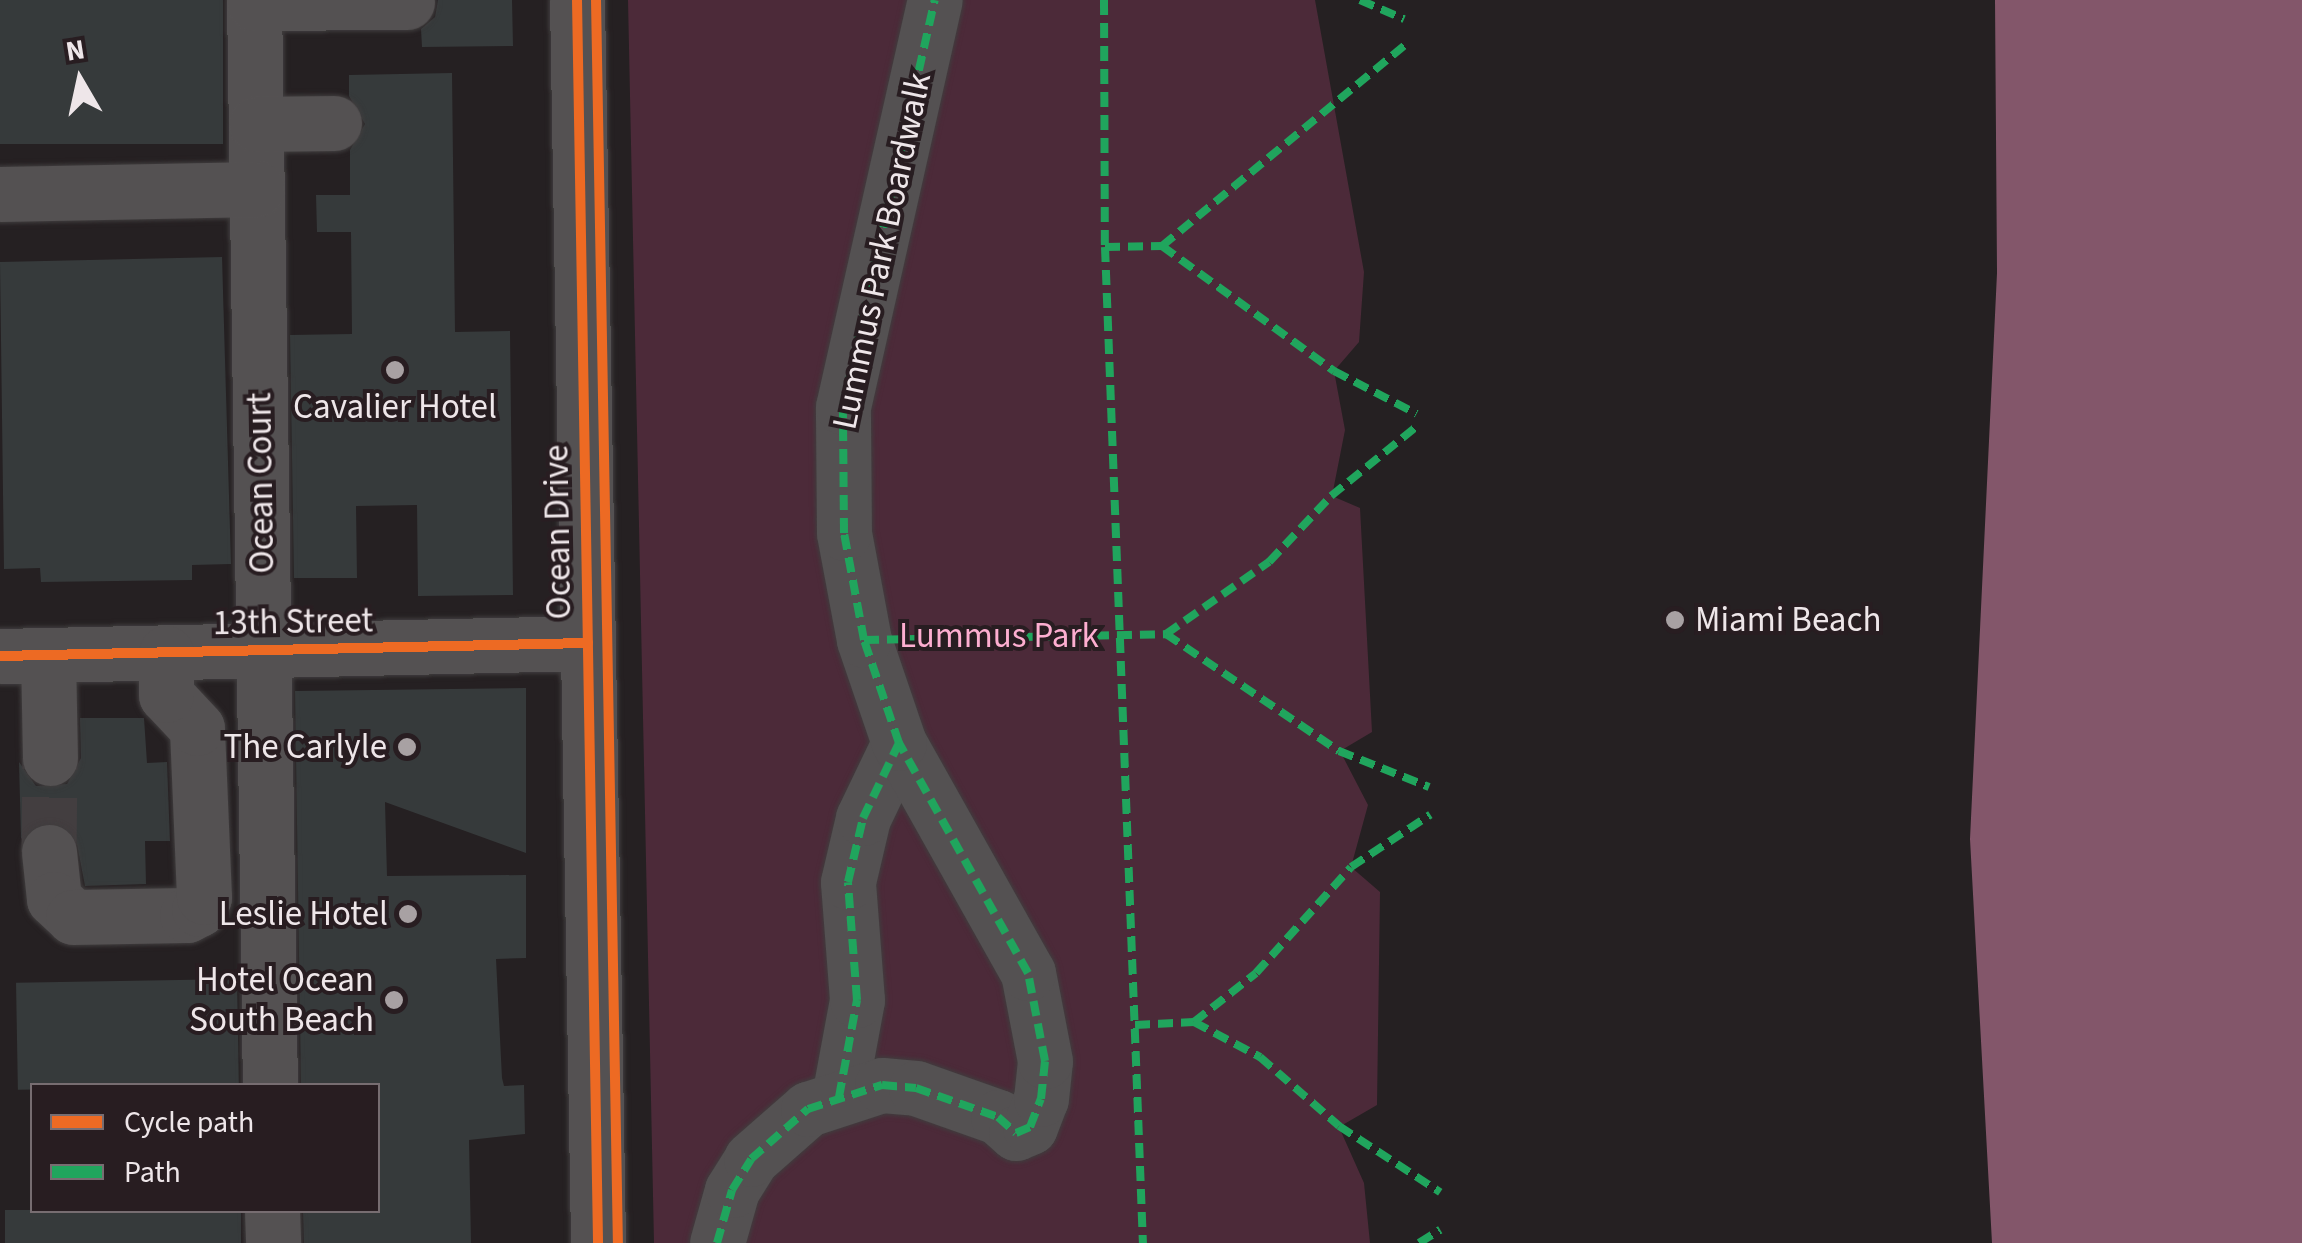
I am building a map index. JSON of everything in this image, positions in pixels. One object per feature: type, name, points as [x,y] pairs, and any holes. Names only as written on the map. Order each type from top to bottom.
[{"type":"street","name":"Ocean Drive","points":[[577,0],[598,1243]]},
{"type":"street","name":"Lummus Park Boardwalk","points":[[717,1243],[732,1190],[751,1159],[777,1130],[839,1097],[882,1086],[916,1088],[998,1117],[1016,1133],[1030,1127],[1041,1099],[1045,1061],[1028,972],[899,743],[864,640],[844,534],[843,408],[935,0]]},
{"type":"street","points":[[254,1],[406,2]]},
{"type":"street","name":"Ocean Court","points":[[254,1],[270,1083]]},
{"type":"street","points":[[256,124],[334,123]]},
{"type":"street","points":[[0,194],[256,188]]},
{"type":"street","name":"13th Street","points":[[24,656],[588,643]]},
{"type":"street","points":[[49,852],[54,900],[72,917],[187,915],[199,909],[204,897],[196,728],[166,696],[166,653]]},
{"type":"street","points":[[24,656],[50,758]]},
{"type":"street","points":[[839,1097],[857,1000],[858,950],[848,882],[863,818],[899,743]]},
{"type":"street","points":[[272,1213],[273,1243]]},
{"type":"green space","name":"Lummus Park","points":[[628,0],[1315,0],[1364,272],[1359,342],[1334,371],[1345,430],[1332,496],[1360,508],[1372,732],[1340,751],[1368,805],[1351,867],[1380,892],[1377,1105],[1339,1127],[1364,1183],[1370,1243],[654,1243]]},
{"type":"shaded area","points":[[1995,0],[2302,0],[2302,1243],[1992,1243],[1970,839],[1997,273]]},
{"type":"building","points":[[0,0],[223,0],[223,144],[0,144]]},
{"type":"building","points":[[438,0],[512,0],[513,46],[422,47],[421,29],[435,17]]},
{"type":"building","points":[[452,73],[455,332],[510,331],[513,595],[418,596],[417,505],[356,506],[357,578],[294,578],[290,335],[352,334],[351,232],[317,232],[316,195],[350,195],[350,150],[365,124],[349,96],[349,75]]},
{"type":"building","points":[[222,257],[231,564],[192,565],[192,580],[41,582],[40,568],[4,569],[0,262]]},
{"type":"building","points":[[526,688],[526,853],[385,802],[387,876],[526,875],[526,958],[496,959],[502,1078],[504,1086],[524,1085],[525,1134],[469,1140],[471,1243],[304,1243],[303,1213],[380,1213],[380,1083],[301,1083],[295,691]]},
{"type":"building","points":[[80,718],[144,718],[147,763],[167,762],[170,841],[145,841],[146,884],[85,886],[75,834],[61,823],[31,826],[21,839],[19,762],[36,786],[67,784],[81,758]]},
{"type":"building","points":[[237,979],[239,1083],[30,1083],[30,1090],[18,1090],[16,983]]},
{"type":"building","points":[[5,1210],[241,1213],[241,1243],[5,1243]]},
{"type":"tunnel","points":[[49,852],[50,758]]},
{"type":"marked path","points":[[717,1243],[732,1190],[751,1159],[808,1109],[882,1085],[916,1088],[998,1117],[1016,1133],[1030,1127],[1041,1099],[1045,1061],[1028,973],[899,743],[864,640],[844,533],[843,407],[935,0]]},
{"type":"marked path","points":[[1104,0],[1105,247],[1143,1243]]},
{"type":"marked path","points":[[1360,0],[1404,19]]},
{"type":"marked path","points":[[1105,247],[1162,246],[1405,45]]},
{"type":"marked path","points":[[1162,246],[1334,371],[1417,414]]},
{"type":"marked path","points":[[864,640],[1166,634],[1269,562],[1331,496],[1417,426]]},
{"type":"marked path","points":[[1166,634],[1339,751],[1429,787]]},
{"type":"marked path","points":[[839,1097],[857,1000],[848,882],[863,818],[899,743]]},
{"type":"marked path","points":[[1194,1022],[1256,973],[1351,867],[1430,815]]},
{"type":"marked path","points":[[1135,1025],[1194,1022],[1260,1057],[1339,1126],[1440,1192]]},
{"type":"marked path","points":[[1419,1243],[1440,1230]]},
{"type":"cycle path","points":[[577,0],[598,1243]]},
{"type":"cycle path","points":[[596,0],[618,1243]]},
{"type":"cycle path","points":[[0,656],[588,643]]},
{"type":"place","name":"Cavalier Hotel","points":[[395,370]]},
{"type":"place","name":"Miami Beach","points":[[1675,620]]},
{"type":"place","name":"The Carlyle","points":[[407,747]]},
{"type":"place","name":"Leslie Hotel","points":[[408,914]]},
{"type":"place","name":"Hotel Ocean South Beach","points":[[394,1000]]}]
